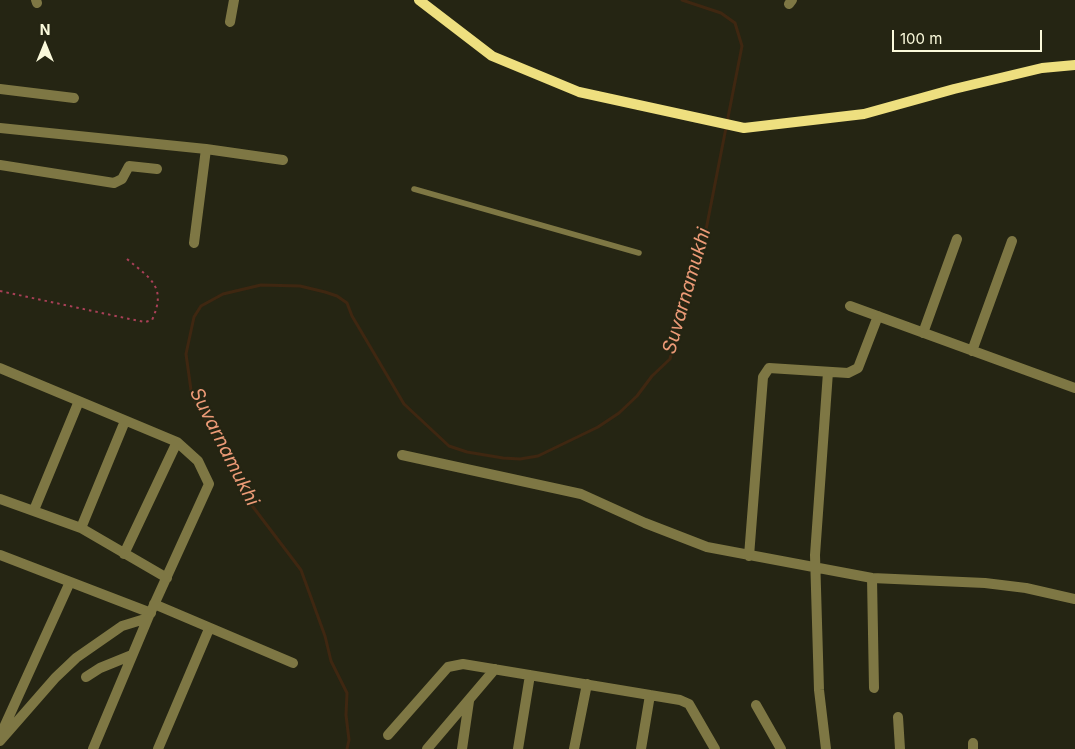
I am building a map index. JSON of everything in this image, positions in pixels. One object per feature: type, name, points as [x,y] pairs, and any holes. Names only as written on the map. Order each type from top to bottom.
[{"type":"street","points":[[230,22],[234,0]]},
{"type":"street","points":[[419,0],[492,56],[578,92],[744,128],[864,114],[954,89],[1042,68],[1075,64]]},
{"type":"street","points":[[0,89],[74,98]]},
{"type":"street","points":[[0,128],[206,149],[283,160]]},
{"type":"street","points":[[194,244],[206,149]]},
{"type":"street","points":[[0,165],[114,183],[122,180],[128,166],[157,169]]},
{"type":"street","points":[[923,333],[957,240]]},
{"type":"street","points":[[972,351],[1012,241]]},
{"type":"street","points":[[850,306],[1075,388]]},
{"type":"street","points":[[749,556],[763,377],[769,368],[848,373],[858,368],[878,316]]},
{"type":"street","points":[[0,368],[177,442],[198,461],[209,484],[151,612],[93,749]]},
{"type":"street","points":[[826,749],[818,690],[816,567],[828,372]]},
{"type":"street","points":[[34,510],[79,401]]},
{"type":"street","points":[[81,528],[125,420]]},
{"type":"street","points":[[124,554],[177,442]]},
{"type":"street","points":[[402,455],[581,494],[645,523],[707,547],[749,556],[872,578],[985,583],[1026,588],[1075,599]]},
{"type":"street","points":[[0,500],[34,510],[81,528],[166,578]]},
{"type":"street","points":[[0,556],[151,612],[209,629],[293,663]]},
{"type":"street","points":[[872,578],[874,688]]},
{"type":"street","points":[[0,739],[70,582]]},
{"type":"street","points":[[0,739],[56,677],[76,658],[122,626],[151,612]]},
{"type":"street","points":[[158,749],[209,629]]},
{"type":"street","points":[[86,677],[100,668],[132,656]]},
{"type":"street","points":[[388,735],[448,667],[463,664],[680,700],[689,704],[715,749]]},
{"type":"street","points":[[427,749],[495,669]]},
{"type":"street","points":[[518,749],[530,674]]},
{"type":"street","points":[[574,749],[587,684]]},
{"type":"street","points":[[641,749],[650,695]]},
{"type":"street","points":[[462,749],[469,700]]},
{"type":"street","points":[[756,705],[781,749]]},
{"type":"street","points":[[898,718],[900,749]]},
{"type":"lane","points":[[414,189],[639,254]]},
{"type":"path","points":[[0,291],[145,322],[152,320],[159,300],[158,292],[147,276],[127,259]]},
{"type":"waterway","name":"Suvarnamukhi","points":[[347,749],[349,740],[346,715],[347,693],[331,661],[325,636],[301,570],[247,499],[237,476],[195,401],[191,390],[186,354],[194,317],[201,306],[223,294],[261,285],[300,286],[325,292],[337,296],[347,303],[352,316],[404,404],[449,446],[467,452],[520,459],[538,456],[598,427],[619,413],[670,359],[704,240],[742,46],[735,23],[721,13],[682,0]]}]
